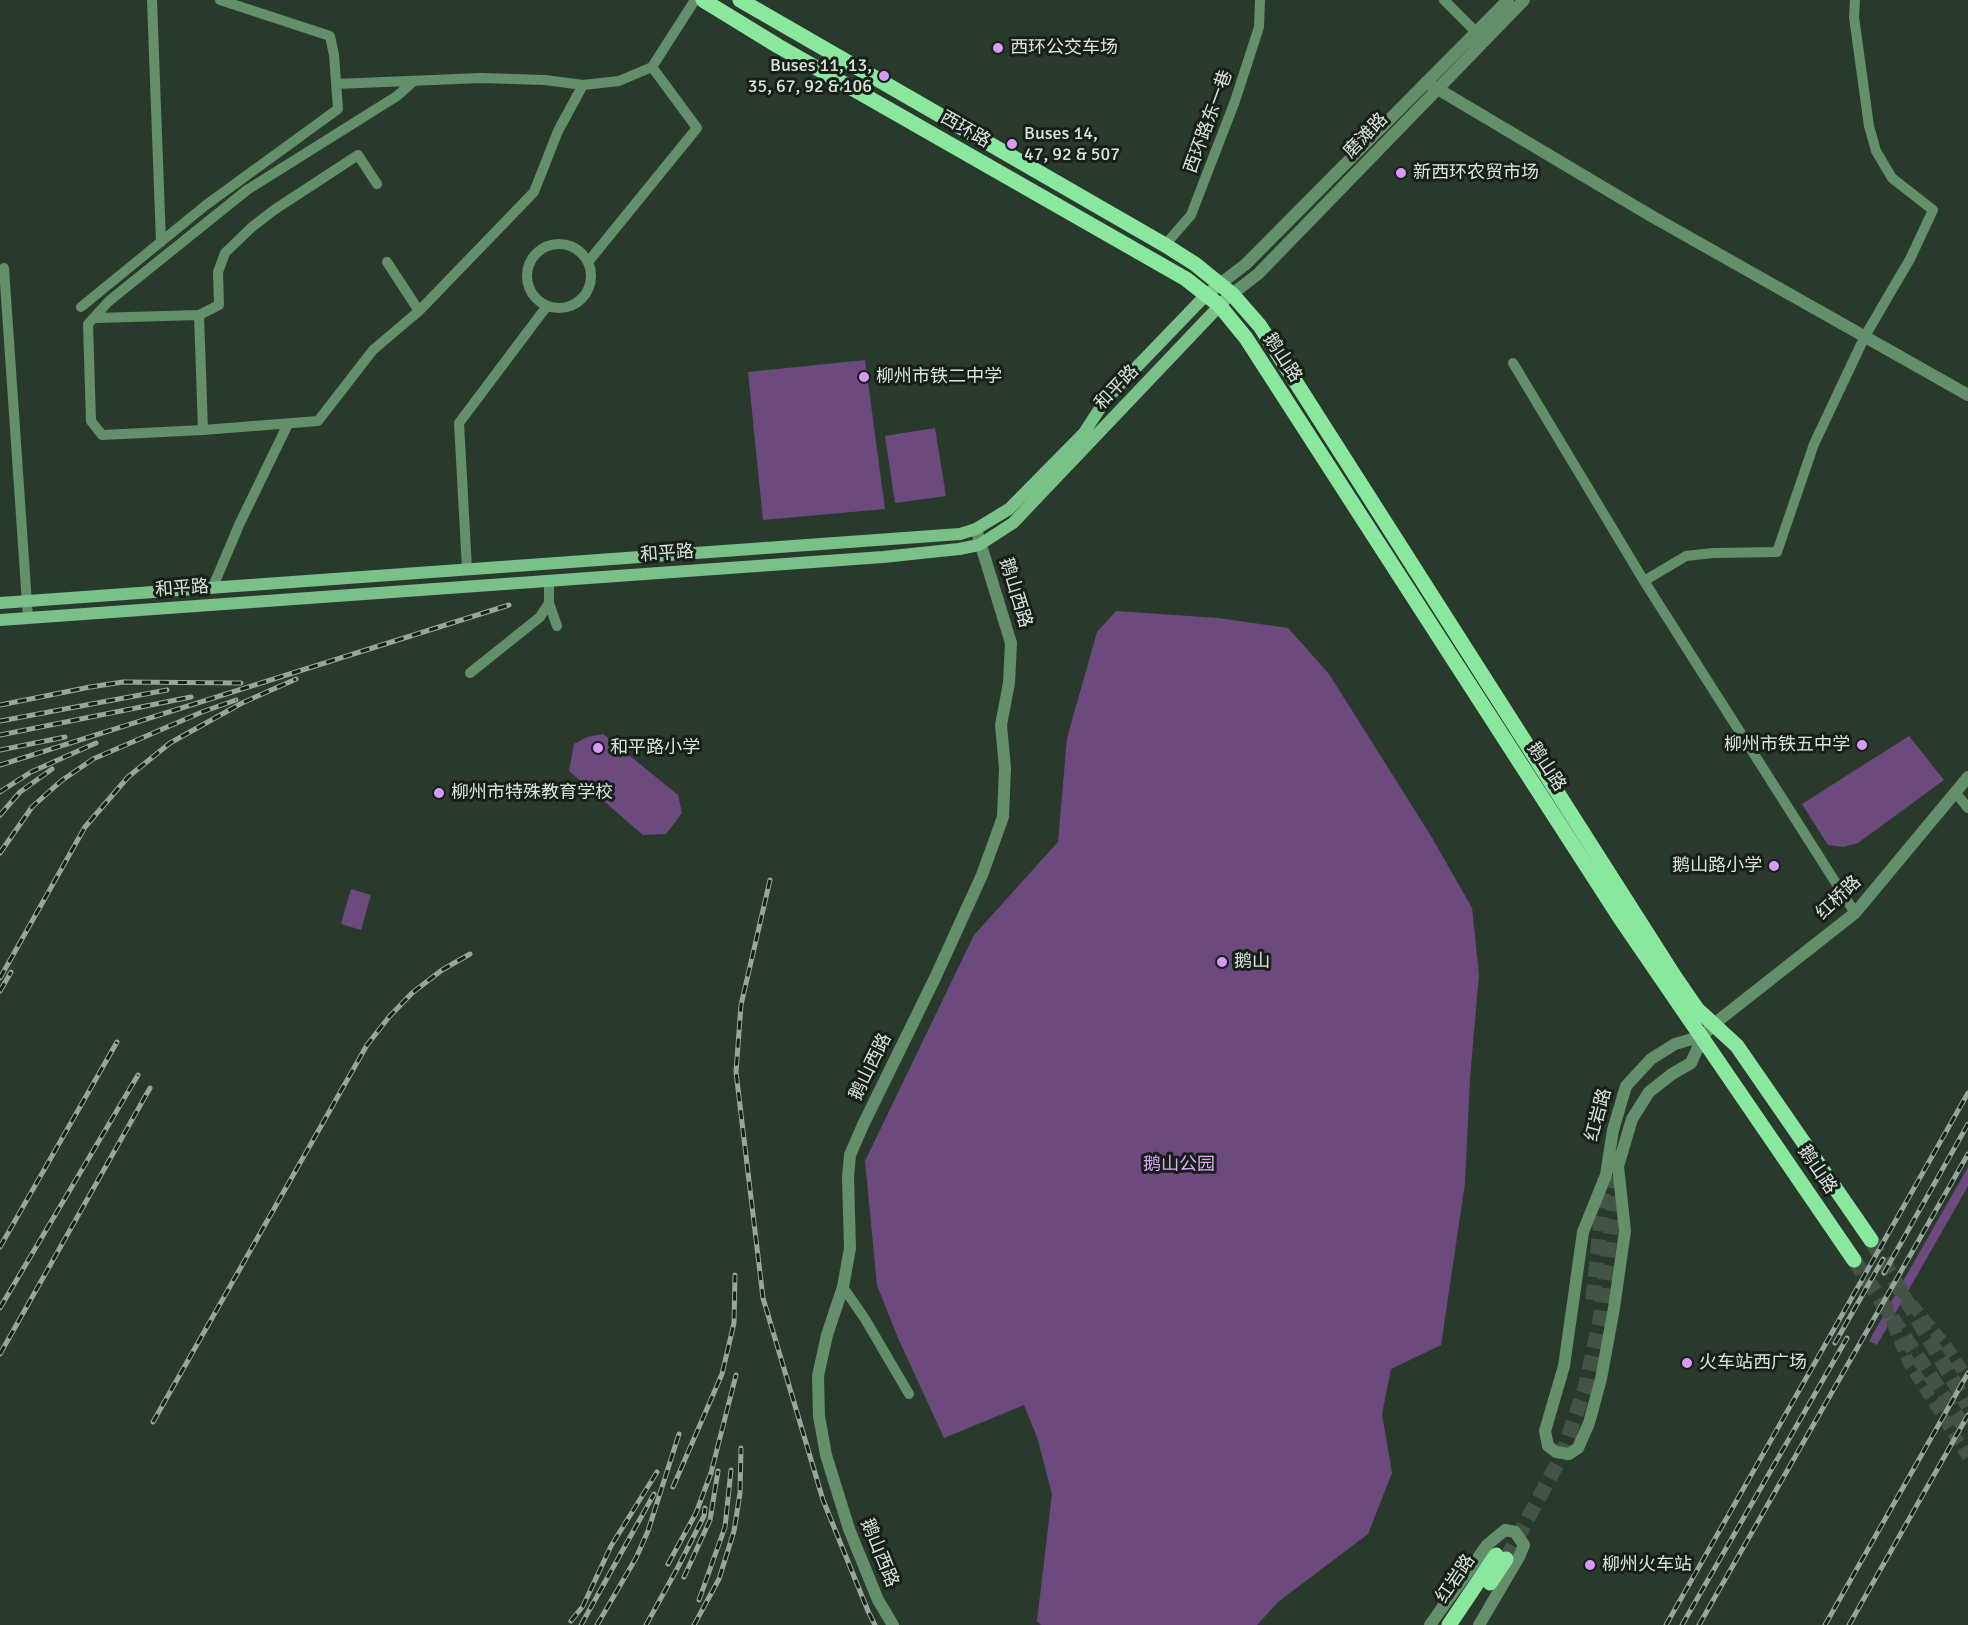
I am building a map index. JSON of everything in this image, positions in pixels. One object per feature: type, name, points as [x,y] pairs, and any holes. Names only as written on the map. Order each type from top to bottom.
[{"type":"main road","name":"西环路","points":[[703,0],[1186,279],[1206,295]]},
{"type":"main road","name":"西环路","points":[[740,0],[1166,245],[1195,264],[1226,289]]},
{"type":"main road","name":"和平路","points":[[0,603],[960,534],[976,529],[1009,510],[1084,433],[1104,402],[1206,295],[1226,289]]},
{"type":"main road","name":"和平路","points":[[0,620],[883,556],[959,549],[980,544],[1013,523],[1219,305],[1226,289]]},
{"type":"main road","name":"鹅山路","points":[[1226,289],[1260,326],[1697,1009],[1737,1046],[1870,1240]]},
{"type":"main road","name":"鹅山路","points":[[1206,295],[1219,305],[1246,338],[1614,908],[1854,1260]]},
{"type":"main road","name":"红岩路","points":[[1449,1625],[1501,1557],[1461,1625]]},
{"type":"street","points":[[152,0],[161,242]]},
{"type":"street","points":[[81,307],[206,205],[338,109],[330,36],[220,0]]},
{"type":"street","points":[[336,84],[481,78],[545,80],[583,85],[619,81],[652,67],[695,0]]},
{"type":"street","name":"西环路东一巷","points":[[1166,245],[1191,215],[1235,101],[1259,27],[1260,0]]},
{"type":"street","points":[[1444,0],[1477,33]]},
{"type":"street","name":"磨滩路","points":[[1226,289],[1258,274],[1508,0]]},
{"type":"street","name":"磨滩路","points":[[1431,85],[1524,0]]},
{"type":"street","points":[[1644,581],[1686,556],[1713,553],[1778,552],[1814,444],[1865,336],[1910,259],[1933,210],[1892,178],[1876,151],[1869,126],[1854,17],[1854,0]]},
{"type":"street","points":[[588,262],[697,128],[652,67]]},
{"type":"street","points":[[414,81],[397,96],[248,190],[109,301],[88,324],[91,421],[102,435],[318,422],[373,350],[419,311],[534,192],[558,131],[583,85]]},
{"type":"street","points":[[1431,85],[1653,217],[1968,395]]},
{"type":"street","points":[[95,318],[199,315],[219,305],[218,272],[225,253],[274,210],[358,155],[376,184]]},
{"type":"street","points":[[552,244],[572,247],[582,253],[592,272],[587,293],[579,302],[569,307],[558,309],[547,306],[531,293],[527,273],[530,263],[543,248],[552,244]]},
{"type":"street","points":[[387,262],[419,311]]},
{"type":"street","points":[[4,268],[28,618]]},
{"type":"street","points":[[467,569],[459,423],[547,306]]},
{"type":"street","points":[[199,315],[203,430]]},
{"type":"street","points":[[1513,363],[1644,581],[1855,913]]},
{"type":"street","points":[[212,589],[239,525],[288,424]]},
{"type":"street","name":"鹅山西路","points":[[893,1625],[878,1600],[849,1529],[826,1455],[819,1416],[818,1376],[827,1335],[843,1287],[850,1248],[848,1178],[850,1155],[862,1125],[935,978],[982,875],[1003,818],[1005,768],[1001,725],[1009,684],[1011,643],[976,529]]},
{"type":"street","points":[[549,580],[549,603],[557,626]]},
{"type":"street","points":[[470,673],[540,617],[549,603]]},
{"type":"street","name":"红桥路","points":[[1714,1024],[1855,913],[1968,777]]},
{"type":"street","points":[[1955,792],[1968,808]]},
{"type":"street","name":"红岩路","points":[[1703,1036],[1675,1044],[1651,1059],[1626,1086],[1613,1130],[1605,1175],[1583,1232],[1564,1366],[1545,1431],[1548,1446],[1556,1452],[1569,1454],[1578,1448],[1589,1423],[1601,1379],[1625,1231],[1618,1166],[1632,1119],[1649,1092],[1691,1063],[1703,1036],[1714,1024]]},
{"type":"street","points":[[843,1287],[865,1319],[909,1394]]},
{"type":"street","points":[[1430,1625],[1487,1545],[1505,1530],[1515,1532],[1524,1545],[1479,1625]]},
{"type":"green space","points":[[865,360],[885,509],[763,520],[748,372]]},
{"type":"green space","points":[[935,428],[946,496],[895,503],[885,436]]},
{"type":"green space","name":"鹅山公园","points":[[1116,611],[1218,618],[1288,628],[1329,674],[1431,836],[1472,908],[1479,974],[1470,1078],[1465,1183],[1441,1345],[1391,1369],[1382,1414],[1392,1473],[1368,1534],[1278,1602],[1257,1625],[1041,1625],[1037,1621],[1052,1494],[1037,1437],[1024,1405],[944,1438],[898,1338],[877,1285],[865,1161],[974,935],[1058,842],[1067,738],[1097,632]]},
{"type":"green space","points":[[603,734],[678,795],[682,813],[666,834],[643,835],[569,771],[574,744],[587,737]]},
{"type":"green space","points":[[1909,736],[1944,780],[1858,843],[1843,847],[1828,845],[1802,804]]},
{"type":"green space","points":[[351,889],[371,895],[361,930],[341,924]]},
{"type":"green space","points":[[1968,1167],[1968,1186],[1877,1345],[1869,1341]]},
{"type":"tunnel","points":[[1593,1300],[1605,1178]]},
{"type":"tunnel","points":[[1506,1559],[1562,1455],[1586,1385],[1600,1320],[1617,1178]]},
{"type":"tunnel","points":[[1871,1240],[1968,1406]]},
{"type":"tunnel","points":[[1854,1260],[1968,1433]]},
{"type":"tunnel","points":[[1900,1290],[1947,1347],[1968,1379]]},
{"type":"tunnel","points":[[1885,1306],[1909,1363],[1968,1457]]},
{"type":"railway","points":[[0,765],[509,605]]},
{"type":"railway","points":[[0,978],[85,827],[128,777],[170,743],[242,703],[296,679]]},
{"type":"railway","points":[[0,705],[123,682],[241,683]]},
{"type":"railway","points":[[0,721],[167,690]]},
{"type":"railway","points":[[0,735],[191,697]]},
{"type":"railway","points":[[0,853],[32,807],[61,781],[93,759],[202,712],[236,700]]},
{"type":"railway","points":[[0,750],[65,737]]},
{"type":"railway","points":[[0,792],[31,772],[96,743]]},
{"type":"railway","points":[[0,815],[20,792],[52,769]]},
{"type":"railway","points":[[770,880],[741,1005],[736,1072],[763,1298],[823,1500],[875,1625]]},
{"type":"railway","points":[[153,1422],[367,1045],[412,993],[442,970],[470,954]]},
{"type":"railway","points":[[0,991],[11,972]]},
{"type":"railway","points":[[0,1247],[117,1042]]},
{"type":"railway","points":[[0,1308],[138,1075]]},
{"type":"railway","points":[[0,1354],[150,1088]]},
{"type":"railway","points":[[1666,1625],[1968,1093]]},
{"type":"railway","points":[[1884,1273],[1968,1124]]},
{"type":"railway","points":[[1699,1625],[1968,1154]]},
{"type":"railway","points":[[1835,1343],[1883,1259]]},
{"type":"railway","points":[[673,1487],[722,1374],[734,1323],[735,1275]]},
{"type":"railway","points":[[1682,1625],[1847,1338]]},
{"type":"railway","points":[[1825,1625],[1968,1373]]},
{"type":"railway","points":[[668,1564],[696,1513],[711,1473],[736,1375]]},
{"type":"railway","points":[[1849,1625],[1968,1415]]},
{"type":"railway","points":[[597,1625],[636,1558],[648,1531],[679,1434]]},
{"type":"railway","points":[[694,1625],[719,1579],[734,1531],[740,1493],[741,1448]]},
{"type":"railway","points":[[699,1600],[725,1527],[731,1470]]},
{"type":"railway","points":[[684,1577],[710,1520],[718,1471]]},
{"type":"railway","points":[[571,1621],[583,1606],[611,1546],[657,1472]]},
{"type":"railway","points":[[581,1625],[654,1494]]},
{"type":"railway","points":[[646,1625],[704,1516],[705,1508]]},
{"type":"place","name":"西环公交车场","points":[[998,48]]},
{"type":"place","name":"Buses 11, 13, 35, 67, 92 & 106","points":[[884,76]]},
{"type":"place","name":"Buses 14, 47, 92 & 507","points":[[1012,144]]},
{"type":"place","name":"新西环农贸市场","points":[[1401,173]]},
{"type":"place","name":"柳州市铁二中学","points":[[864,377]]},
{"type":"place","name":"柳州市铁五中学","points":[[1862,745]]},
{"type":"place","name":"和平路小学","points":[[598,748]]},
{"type":"place","name":"柳州市特殊教育学校","points":[[439,793]]},
{"type":"place","name":"鹅山路小学","points":[[1774,866]]},
{"type":"place","name":"鹅山","points":[[1222,962]]},
{"type":"place","name":"火车站西广场","points":[[1687,1363]]},
{"type":"place","name":"柳州火车站","points":[[1590,1565]]}]
